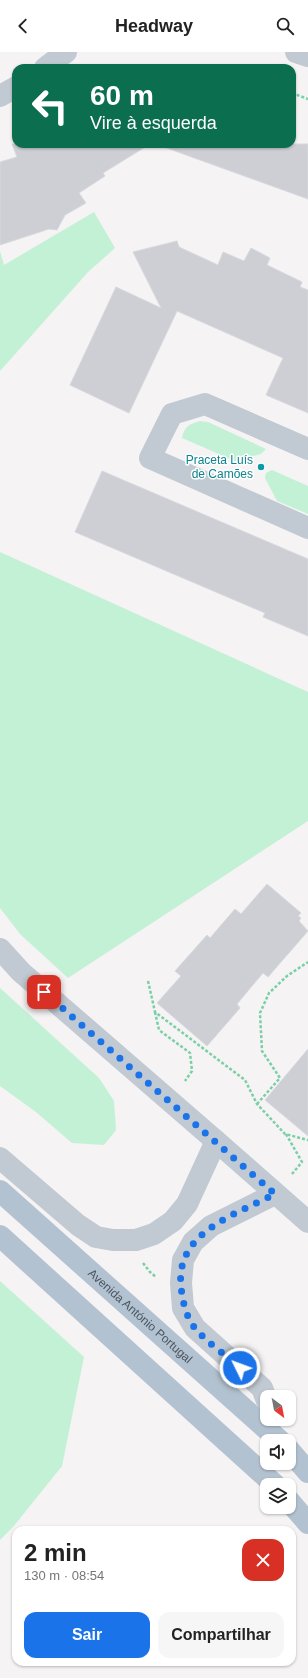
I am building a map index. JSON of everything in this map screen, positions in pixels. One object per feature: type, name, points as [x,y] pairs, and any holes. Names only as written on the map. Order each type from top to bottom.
[{"type":"main road","name":"Avenida António Portugal","points":[[0,1191],[272,1434]]},
{"type":"main road","points":[[0,1236],[267,1478]]},
{"type":"main road","points":[[296,1458],[308,1472]]},
{"type":"main road","points":[[296,1509],[308,1524]]},
{"type":"street","points":[[50,64],[66,52]]},
{"type":"street","points":[[296,52],[308,56]]},
{"type":"street","points":[[0,96],[12,89]]},
{"type":"street","points":[[308,450],[206,404],[172,414],[150,458],[308,528]]},
{"type":"street","points":[[0,949],[21,972],[308,1222]]},
{"type":"street","points":[[0,1158],[78,1225],[96,1237],[113,1240],[136,1240],[154,1234],[173,1221],[187,1204],[216,1141]]},
{"type":"street","points":[[263,1390],[195,1328],[183,1308],[181,1283],[183,1260],[193,1242],[211,1226],[275,1194]]},
{"type":"path","points":[[296,94],[308,99]]},
{"type":"path","points":[[257,1104],[280,1078],[262,1051],[260,1013],[269,993],[286,976],[308,962]]},
{"type":"path","points":[[148,981],[159,1030],[190,1054],[192,1071],[170,1101]]},
{"type":"path","points":[[155,1012],[245,1080],[257,1104],[285,1134],[302,1162],[275,1194]]},
{"type":"path","points":[[285,1134],[308,1140]]},
{"type":"path","points":[[140,1257],[150,1272],[160,1279]]},
{"type":"green space","points":[[94,212],[115,248],[88,272],[0,371],[0,251],[4,265]]},
{"type":"green space","points":[[200,421],[208,422],[266,449],[261,454],[235,461],[182,438],[184,431],[188,426]]},
{"type":"green space","points":[[272,470],[308,486],[308,514],[277,501],[265,478],[266,473]]},
{"type":"green space","points":[[0,552],[308,692],[308,821],[68,978],[20,934],[0,908]]},
{"type":"green space","points":[[0,988],[99,1078],[114,1101],[116,1130],[104,1145],[72,1143],[36,1112],[0,1086]]},
{"type":"green space","points":[[0,1281],[84,1357],[62,1466],[14,1526],[12,1526],[12,1528],[0,1540]]},
{"type":"building","points":[[296,144],[308,144],[308,199],[167,148],[296,148]]},
{"type":"building","points":[[14,148],[144,148],[103,173],[105,176],[79,193],[86,203],[65,215],[57,230],[49,229],[0,245],[0,162],[17,157]]},
{"type":"building","points":[[177,241],[179,247],[218,265],[223,252],[244,261],[251,248],[270,258],[267,265],[302,282],[300,287],[308,290],[308,413],[266,395],[283,358],[177,311],[129,413],[70,385],[116,287],[161,308],[133,252]]},
{"type":"building","points":[[102,471],[308,559],[308,636],[263,617],[265,613],[75,532]]},
{"type":"building","points":[[267,884],[301,913],[298,916],[301,918],[299,921],[308,931],[268,977],[263,973],[237,1004],[240,1008],[207,1046],[157,1003],[181,976],[175,971],[207,935],[210,938],[235,909],[241,914]]},
{"type":"building","points":[[308,1049],[308,1136],[265,1100]]},
{"type":"place","name":"Praceta Luís de Camões","points":[[261,467]]},
{"type":"route","points":[[44,992],[275,1194],[211,1226],[193,1242],[183,1260],[181,1283],[183,1308],[195,1328],[240,1368]]}]
